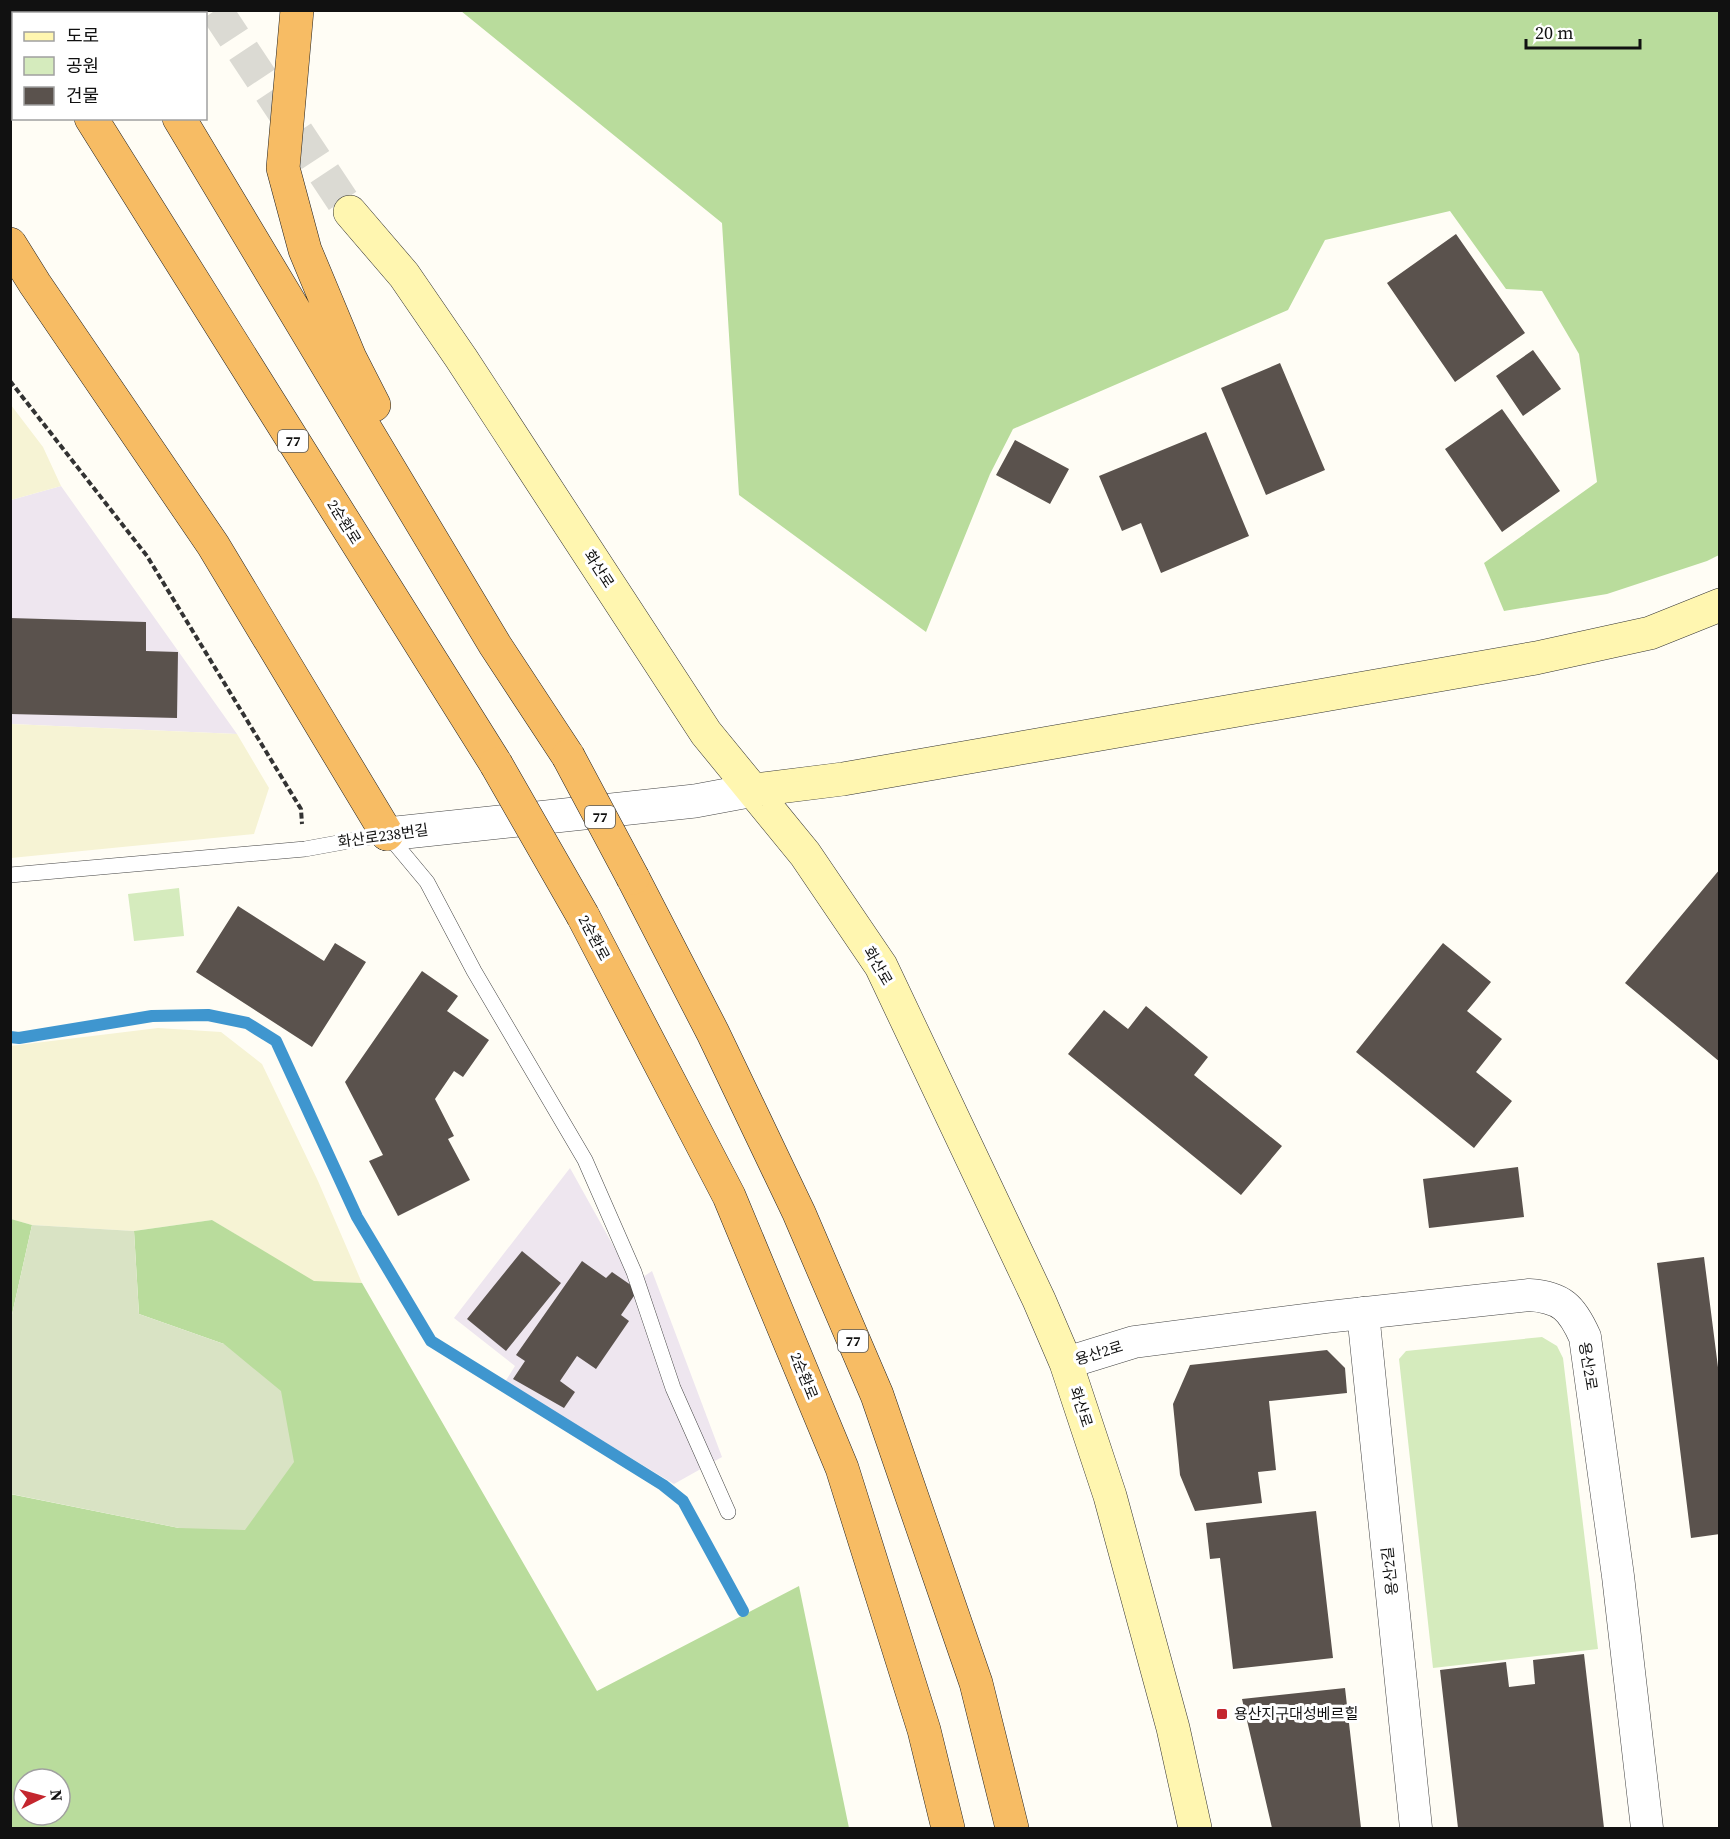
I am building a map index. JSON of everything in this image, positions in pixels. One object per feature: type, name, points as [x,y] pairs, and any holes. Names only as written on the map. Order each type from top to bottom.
[{"type":"highway","points":[[297,10],[283,168],[305,250],[350,358],[495,645]]},
{"type":"highway","name":"2순환로","points":[[92,120],[496,765],[583,916],[729,1196],[842,1468],[924,1730],[948,1828]]},
{"type":"highway","name":"77","points":[[180,120],[495,645],[568,756],[713,1033],[799,1213],[877,1395],[976,1683],[1012,1828]]},
{"type":"highway","points":[[10,244],[213,545],[387,834]]},
{"type":"main road","name":"화산로","points":[[350,212],[404,275],[461,358],[706,733],[805,854],[881,966],[1040,1300],[1066,1363],[1110,1497],[1173,1728],[1195,1828]]},
{"type":"main road","points":[[754,790],[843,779],[1536,658],[1650,633],[1719,605]]},
{"type":"street","name":"화산로238번길","points":[[387,834],[695,801],[754,790]]},
{"type":"street","name":"용산2로","points":[[1066,1363],[1134,1342],[1363,1313],[1529,1295],[1547,1296],[1560,1302],[1571,1311],[1585,1337],[1614,1546],[1647,1828]]},
{"type":"street","name":"용산2길","points":[[1363,1313],[1416,1828]]},
{"type":"lane","name":"화산로238번길","points":[[10,875],[305,849],[387,834]]},
{"type":"lane","points":[[387,834],[427,882],[474,971],[585,1160],[634,1272],[672,1388],[728,1512]]},
{"type":"path","points":[[10,381],[147,556],[301,809],[305,849]]},
{"type":"shaded area","points":[[11,405],[43,447],[61,486],[11,500]]},
{"type":"shaded area","points":[[61,486],[237,734],[11,724],[11,500]]},
{"type":"shaded area","points":[[11,724],[237,734],[269,788],[254,834],[11,858]]},
{"type":"shaded area","points":[[158,1028],[221,1032],[262,1064],[318,1181],[362,1283],[314,1282],[212,1220],[134,1231],[32,1225],[11,1219],[10,1046]]},
{"type":"shaded area","points":[[570,1168],[634,1283],[652,1271],[722,1457],[674,1484],[505,1382],[515,1366],[454,1318]]},
{"type":"green space","points":[[461,11],[1719,11],[1719,555],[1607,594],[1504,611],[1484,563],[1597,482],[1579,354],[1542,291],[1506,289],[1450,211],[1325,240],[1288,310],[1013,429],[990,474],[926,632],[739,495],[722,223]]},
{"type":"green space","points":[[179,888],[184,936],[134,941],[128,894]]},
{"type":"green space","points":[[11,1219],[32,1225],[11,1319]]},
{"type":"green space","points":[[212,1220],[314,1281],[362,1283],[597,1691],[799,1586],[849,1828],[11,1828],[10,1494],[179,1528],[224,1344],[139,1314],[134,1231]]},
{"type":"green space","points":[[32,1225],[134,1231],[139,1314],[224,1344],[281,1391],[294,1462],[245,1530],[179,1528],[11,1494],[11,1319]]},
{"type":"green space","points":[[1542,1337],[1557,1346],[1563,1358],[1598,1649],[1433,1668],[1399,1359],[1406,1351]]},
{"type":"building","points":[[1456,234],[1525,333],[1455,382],[1387,283]]},
{"type":"building","points":[[1533,350],[1561,389],[1523,416],[1496,376]]},
{"type":"building","points":[[1280,363],[1325,470],[1266,495],[1221,388]]},
{"type":"building","points":[[1502,409],[1560,491],[1502,532],[1445,449]]},
{"type":"building","points":[[1206,432],[1249,536],[1161,573],[1141,523],[1122,531],[1099,476]]},
{"type":"building","points":[[1015,440],[1069,469],[1050,504],[996,475]]},
{"type":"building","points":[[10,618],[146,622],[146,651],[178,652],[177,718],[10,714]]},
{"type":"building","points":[[1720,869],[1720,1062],[1625,983]]},
{"type":"building","points":[[238,906],[324,961],[335,943],[366,962],[312,1047],[196,972]]},
{"type":"building","points":[[1443,943],[1491,982],[1467,1011],[1502,1039],[1476,1072],[1512,1101],[1474,1148],[1356,1052]]},
{"type":"building","points":[[422,971],[458,996],[447,1011],[489,1040],[463,1077],[454,1071],[435,1099],[454,1136],[448,1139],[470,1180],[398,1216],[369,1161],[383,1155],[345,1082]]},
{"type":"building","points":[[1146,1006],[1208,1057],[1194,1075],[1282,1146],[1241,1195],[1068,1054],[1104,1010],[1128,1029]]},
{"type":"building","points":[[1518,1167],[1524,1217],[1429,1228],[1423,1179]]},
{"type":"building","points":[[522,1251],[561,1283],[506,1351],[467,1319]]},
{"type":"building","points":[[1704,1257],[1720,1383],[1720,1534],[1691,1538],[1657,1263]]},
{"type":"building","points":[[582,1261],[606,1278],[612,1272],[638,1290],[621,1315],[629,1321],[596,1369],[577,1356],[560,1381],[575,1392],[564,1408],[513,1379],[525,1361],[516,1355]]},
{"type":"building","points":[[1327,1350],[1345,1368],[1347,1393],[1269,1401],[1276,1470],[1258,1472],[1262,1503],[1195,1511],[1180,1475],[1173,1404],[1190,1365]]},
{"type":"building","points":[[1316,1511],[1333,1658],[1233,1669],[1220,1558],[1210,1559],[1206,1523]]},
{"type":"building","points":[[1584,1654],[1604,1828],[1458,1828],[1440,1670],[1506,1662],[1509,1687],[1535,1684],[1533,1660]]},
{"type":"building","points":[[1345,1688],[1361,1828],[1272,1828],[1242,1699]]},
{"type":"waterway","points":[[10,1037],[19,1038],[152,1016],[208,1015],[247,1023],[276,1041],[357,1217],[431,1341],[663,1485],[683,1501],[743,1611]]},
{"type":"tunnel","points":[[216,10],[350,212]]},
{"type":"place","name":"용산지구대성베르힐","points":[[1222,1714]]}]
